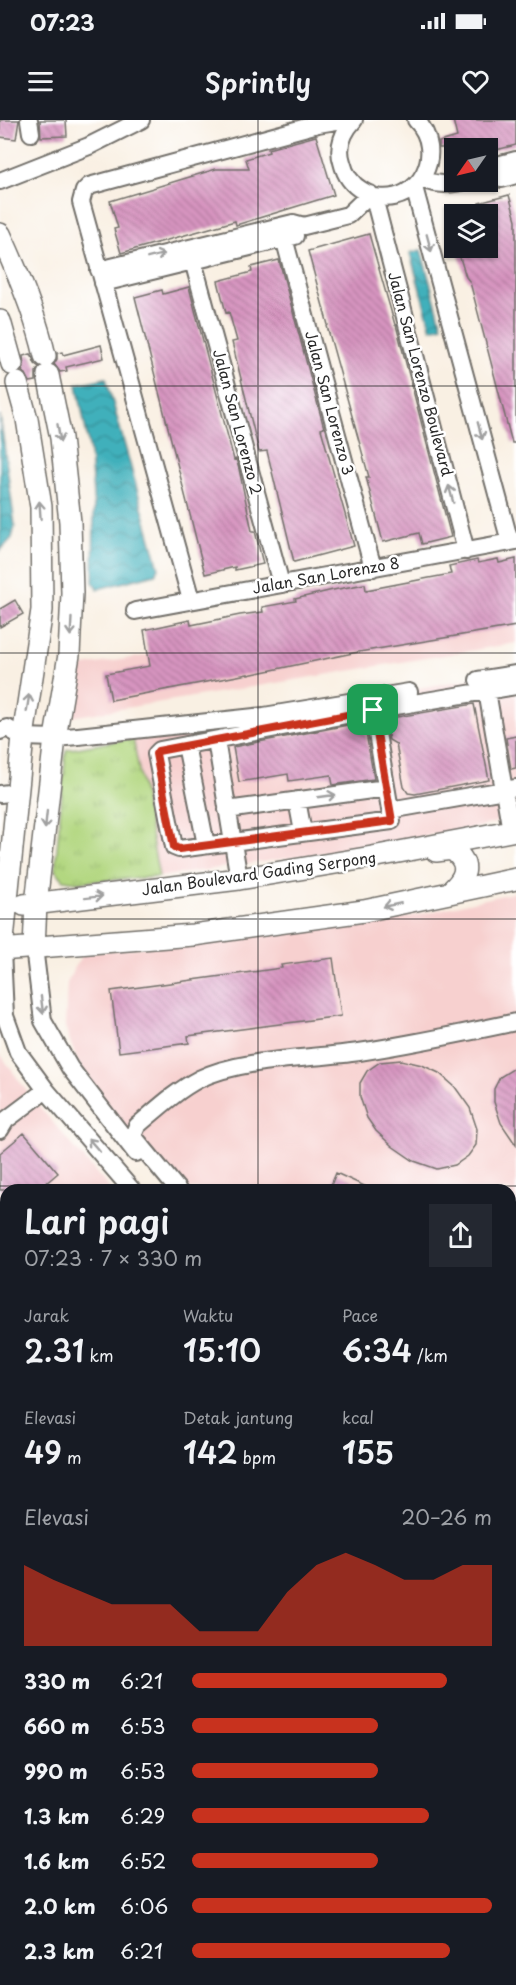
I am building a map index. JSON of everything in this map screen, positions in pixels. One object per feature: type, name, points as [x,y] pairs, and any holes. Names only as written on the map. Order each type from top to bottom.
[{"type":"main road","points":[[0,234],[42,341],[61,438],[70,522],[72,593],[69,655],[55,738],[36,904],[35,955]]},
{"type":"main road","points":[[0,321],[27,418],[41,507],[42,610],[23,737],[9,793],[2,954],[35,955],[364,911],[516,879]]},
{"type":"main road","name":"Jalan Boulevard Gading Serpong","points":[[3,908],[239,879],[514,830]]},
{"type":"main road","points":[[478,838],[471,849],[468,860],[478,876],[488,878],[516,872]]},
{"type":"main road","points":[[372,857],[382,863],[452,849],[459,855],[465,870],[464,877],[449,893]]},
{"type":"street","points":[[0,181],[89,146],[141,120]]},
{"type":"street","points":[[416,120],[428,138],[430,152],[423,180],[513,542]]},
{"type":"street","points":[[191,600],[81,202],[84,191],[89,186],[318,124],[345,122],[340,157],[353,184],[368,194],[394,196],[406,192],[423,180],[444,184]]},
{"type":"street","points":[[498,166],[515,175]]},
{"type":"street","points":[[101,277],[193,261],[293,222],[304,226],[348,215],[368,194]]},
{"type":"street","name":"Jalan San Lorenzo Boulevard","points":[[368,194],[466,551]]},
{"type":"street","points":[[101,277],[234,244],[298,235],[304,226]]},
{"type":"street","name":"Jalan San Lorenzo 3","points":[[284,238],[374,568]]},
{"type":"street","name":"Jalan San Lorenzo 2","points":[[193,261],[281,584]]},
{"type":"street","name":"Jalan San Lorenzo 8","points":[[135,611],[513,542]]},
{"type":"street","points":[[0,730],[8,728],[23,737],[55,738],[264,716],[516,674]]},
{"type":"street","points":[[373,710],[392,821],[176,849],[171,834],[156,754],[160,750],[373,710],[516,686]]},
{"type":"street","points":[[487,691],[510,790],[514,830]]},
{"type":"street","points":[[216,740],[239,879]]},
{"type":"street","points":[[186,745],[206,845]]},
{"type":"street","points":[[227,810],[386,788]]},
{"type":"street","points":[[390,810],[510,790]]},
{"type":"street","points":[[297,800],[303,832]]},
{"type":"street","points":[[2,954],[5,1016],[18,1052],[46,1090],[127,1184]]},
{"type":"street","points":[[35,955],[44,1021],[56,1046],[70,1068],[160,1184]]},
{"type":"street","points":[[173,1184],[139,1143],[134,1136],[134,1131],[178,1092],[199,1079],[243,1066],[359,1052],[516,1022]]},
{"type":"street","points":[[2,1121],[46,1090]]},
{"type":"shaded area","points":[[516,594],[516,643],[65,718],[72,668]]},
{"type":"shaded area","points":[[516,671],[516,817],[478,827],[159,877],[133,738]]},
{"type":"shaded area","points":[[516,892],[516,1184],[173,1184],[94,1093],[77,1060],[65,1027],[67,983],[82,954],[395,920]]},
{"type":"shaded area","points":[[0,1054],[31,1097],[106,1184],[0,1184]]},
{"type":"green space","points":[[133,738],[159,877],[77,882],[64,880],[55,870],[66,750]]},
{"type":"water","points":[[421,250],[442,326],[431,329],[410,253]]},
{"type":"water","points":[[106,378],[159,568],[155,574],[98,589],[93,582],[94,511],[90,452],[77,384]]},
{"type":"water","points":[[0,416],[15,526],[12,538],[0,551]]},
{"type":"building","points":[[0,120],[19,120],[16,139],[0,137]]},
{"type":"building","points":[[40,120],[66,120],[67,136],[41,137]]},
{"type":"building","points":[[453,120],[516,120],[516,145],[498,150],[498,138],[453,138],[457,137]]},
{"type":"building","points":[[316,136],[334,195],[236,225],[235,221],[121,253],[114,229],[118,228],[110,201],[216,169],[249,169],[246,159],[269,152],[268,149]]},
{"type":"building","points":[[444,141],[444,148],[439,148],[439,142]]},
{"type":"building","points":[[509,195],[516,220],[516,443],[512,443],[470,282],[460,258],[498,258],[498,204],[479,203]]},
{"type":"building","points":[[369,234],[396,325],[451,537],[422,544],[419,533],[383,542],[366,477],[369,477],[308,251]]},
{"type":"building","points":[[279,260],[324,428],[321,429],[354,546],[294,562],[267,451],[259,452],[232,342],[237,341],[229,312],[226,313],[218,281],[252,272],[251,267]]},
{"type":"building","points":[[189,287],[234,460],[236,459],[239,469],[252,531],[255,531],[263,564],[235,570],[235,567],[205,574],[135,297],[162,290],[163,294]]},
{"type":"building","points":[[101,345],[104,358],[66,367],[67,371],[60,372],[54,364],[57,353],[62,352],[63,355]]},
{"type":"building","points":[[31,354],[35,364],[39,367],[36,372],[36,381],[30,382],[26,374],[22,372],[23,356]]},
{"type":"building","points":[[498,559],[499,563],[516,559],[516,626],[353,653],[111,700],[106,674],[150,666],[144,630],[190,620],[191,625],[263,612],[262,607],[296,601],[295,599],[333,590],[365,584],[366,590],[451,574],[449,566],[477,560],[478,563]]},
{"type":"building","points":[[15,600],[23,614],[0,627],[0,609]]},
{"type":"building","points":[[474,704],[489,780],[415,794],[408,793],[404,787],[396,744],[389,740],[385,719]]},
{"type":"building","points":[[364,722],[374,779],[333,785],[331,775],[289,781],[288,774],[239,782],[233,747]]},
{"type":"building","points":[[516,736],[516,768],[511,769],[506,738]]},
{"type":"building","points":[[333,958],[341,1016],[188,1036],[189,1043],[119,1052],[111,991],[282,968],[281,965]]},
{"type":"building","points":[[401,1060],[422,1065],[439,1073],[455,1087],[470,1108],[477,1129],[476,1145],[468,1156],[455,1165],[437,1169],[414,1161],[392,1146],[376,1131],[367,1118],[360,1097],[360,1083],[367,1071],[380,1062]]},
{"type":"building","points":[[516,1067],[516,1145],[501,1123],[494,1102],[494,1089],[500,1077]]},
{"type":"building","points":[[24,1133],[58,1173],[45,1184],[0,1184],[0,1153]]},
{"type":"building","points":[[336,1173],[360,1184],[331,1184]]},
{"type":"route","points":[[373,710],[392,821],[179,849],[174,847],[156,752],[373,710]]}]
